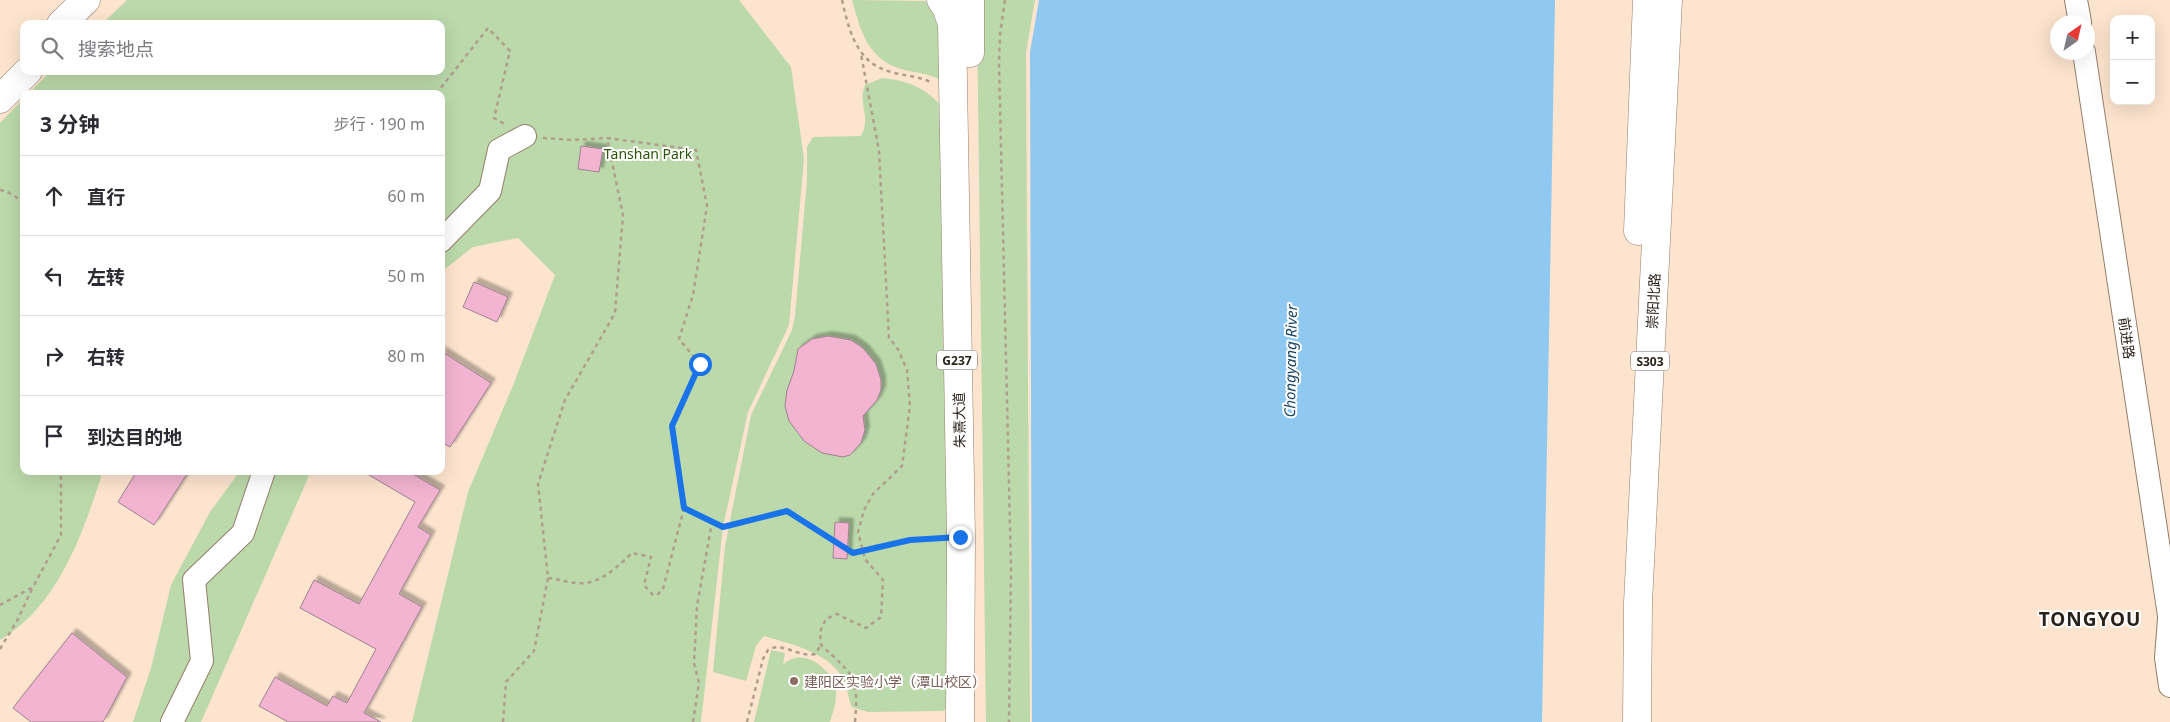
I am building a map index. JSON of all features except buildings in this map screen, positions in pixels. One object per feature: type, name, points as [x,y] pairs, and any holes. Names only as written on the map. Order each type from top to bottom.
[{"type":"main road","name":"朱熹大道","points":[[941,0],[947,9],[952,24],[960,537],[960,722]]},
{"type":"main road","name":"朱熹大道","points":[[970,0],[979,722]]},
{"type":"main road","name":"崇阳北路","points":[[1623,722],[1622,606],[1647,0]]},
{"type":"main road","name":"崇阳北路","points":[[1637,722],[1638,604],[1668,0]]},
{"type":"main road","points":[[0,83],[20,64]]},
{"type":"main road","points":[[0,99],[24,75]]},
{"type":"street","name":"前进路","points":[[2085,60],[2169,620],[2166,658],[2170,686]]},
{"type":"street","points":[[445,236],[490,191],[499,150],[525,136]]},
{"type":"street","points":[[172,722],[202,661],[194,580],[243,533],[263,475]]},
{"type":"path","points":[[747,722],[763,658],[768,650],[778,647],[808,656],[815,654],[821,646],[820,632],[826,619],[837,614],[866,628],[881,616],[883,580],[865,559],[858,532],[864,510],[873,494],[902,466],[910,406],[907,370],[898,349],[889,338],[879,151],[861,54],[849,30],[842,0]]},
{"type":"path","points":[[1005,0],[998,63],[1011,569],[1009,722]]},
{"type":"path","points":[[439,90],[488,28],[510,51],[494,118],[525,136],[572,140],[607,138],[696,150],[707,206],[693,295],[679,339],[700,364],[672,426],[684,508],[663,589],[658,594],[652,595],[644,585],[651,557],[632,552],[616,568],[596,582],[576,583],[548,578]]},
{"type":"path","points":[[861,54],[888,72],[927,80],[941,88],[953,100]]},
{"type":"path","points":[[503,722],[506,682],[534,651],[548,578],[538,484],[565,400],[614,313],[624,215],[607,138]]},
{"type":"path","points":[[0,190],[6,191],[20,200]]},
{"type":"path","points":[[0,649],[18,619],[61,535],[61,475]]},
{"type":"path","points":[[684,508],[723,527],[787,511],[853,553],[910,540],[960,537]]},
{"type":"path","points":[[693,722],[699,683],[694,663],[698,606],[712,522]]},
{"type":"path","points":[[0,605],[33,587]]},
{"type":"path","points":[[821,646],[847,669],[854,682],[858,696],[855,722]]},
{"type":"green space","name":"Tanshan Park","points":[[127,0],[739,0],[791,67],[804,159],[789,325],[748,412],[723,527],[701,722],[412,722],[468,492],[514,383],[555,275],[518,238],[473,247],[445,269],[445,90],[32,90],[47,75],[445,75],[445,20],[106,20]]},
{"type":"green space","points":[[852,0],[926,1],[936,20],[940,39],[941,80],[893,66],[876,54],[870,47],[861,29]]},
{"type":"green space","points":[[979,0],[1035,0],[1026,53],[1030,722],[986,722],[977,17]]},
{"type":"green space","points":[[882,78],[915,86],[930,95],[942,107],[948,205],[948,708],[943,711],[868,712],[852,707],[844,681],[830,663],[798,646],[764,636],[756,646],[746,681],[713,672],[725,546],[751,415],[792,330],[795,316],[807,180],[807,147],[813,137],[861,136],[865,122],[863,92],[865,85]]},
{"type":"green space","points":[[20,102],[20,475],[102,475],[87,519],[66,566],[38,608],[21,625],[0,640],[0,123]]},
{"type":"green space","points":[[237,475],[309,475],[201,722],[133,722],[151,668],[171,585],[210,512]]},
{"type":"green space","points":[[771,650],[785,653],[783,665],[791,659],[807,659],[816,662],[829,675],[836,691],[830,722],[754,722]]},
{"type":"water","name":"Chongyang River","points":[[1039,0],[1555,0],[1542,722],[1032,722],[1030,52]]},
{"type":"place","name":"建阳区实验小学（潭山校区）","points":[[794,681]]},
{"type":"district","name":"TONGYOU","points":[[2090,619]]},
{"type":"route","points":[[700,364],[672,426],[684,508],[723,527],[787,511],[853,553],[910,540],[960,537]]}]
